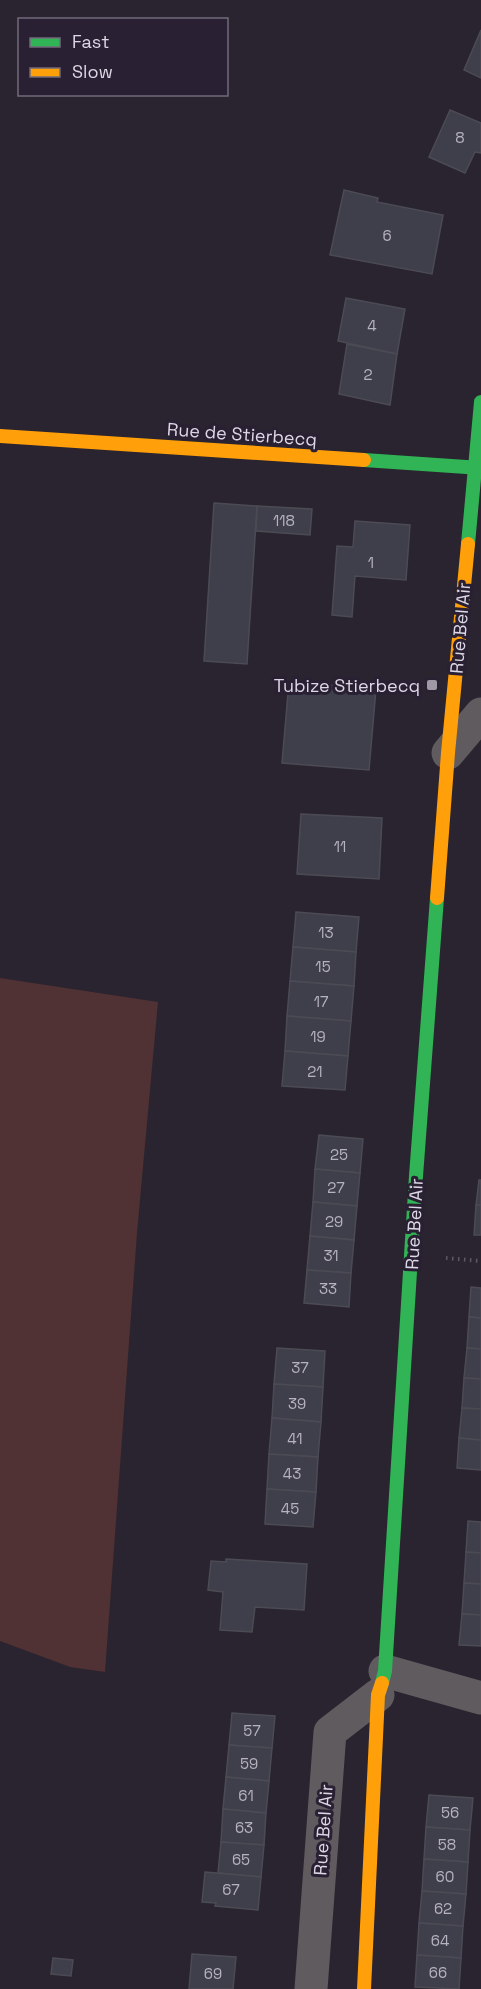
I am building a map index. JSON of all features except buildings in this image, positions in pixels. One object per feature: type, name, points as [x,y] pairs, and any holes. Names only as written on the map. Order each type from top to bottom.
[{"type":"street","name":"Rue Bel Air","points":[[364,1989],[381,1683],[416,1176],[448,753],[478,468],[481,402]]},
{"type":"street","name":"Rue de Stierbecq","points":[[0,436],[478,468]]},
{"type":"street","points":[[448,753],[481,714]]},
{"type":"street","name":"Rue Bel Air","points":[[310,1989],[330,1732],[381,1683]]},
{"type":"street","points":[[381,1683],[481,1698]]},
{"type":"shaded area","points":[[0,978],[158,1002],[137,1233],[105,1672],[70,1667],[0,1641]]},
{"type":"traffic: fast","points":[[468,544],[481,402]]},
{"type":"traffic: fast","points":[[364,460],[481,468]]},
{"type":"traffic: fast","points":[[382,1683],[385,1671],[416,1176],[437,898]]},
{"type":"traffic: slow","points":[[0,436],[364,460]]},
{"type":"traffic: slow","points":[[437,898],[468,544]]},
{"type":"traffic: slow","points":[[364,1989],[378,1695],[382,1683]]},
{"type":"place","name":"Tubize Stierbecq","points":[[432,685]]}]
